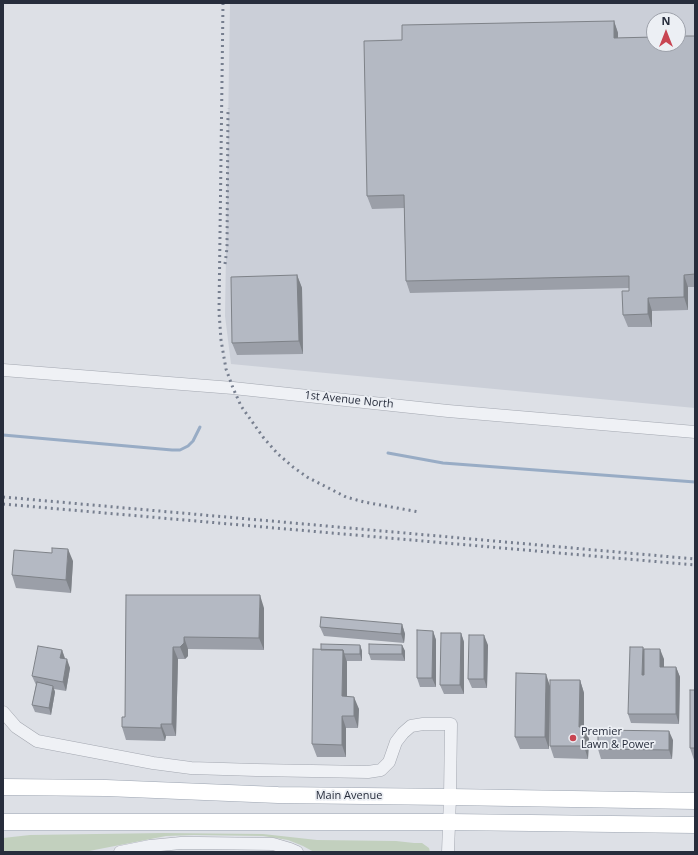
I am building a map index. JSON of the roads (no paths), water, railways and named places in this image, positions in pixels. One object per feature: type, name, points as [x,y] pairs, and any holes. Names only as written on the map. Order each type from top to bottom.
[{"type":"main road","name":"Main Avenue","points":[[3,787],[106,788],[278,796],[450,796],[695,801]]},
{"type":"main road","points":[[3,822],[449,822],[695,825]]},
{"type":"street","name":"1st Avenue North","points":[[3,370],[233,388],[448,411],[695,432]]},
{"type":"street","points":[[3,712],[16,727],[37,741],[153,763],[191,768],[256,770],[368,772],[381,770],[389,762],[396,742],[411,726],[423,724],[451,724],[448,852]]},
{"type":"street","points":[[120,852],[150,846],[199,843],[273,844],[290,848],[297,852]]},
{"type":"waterway","points":[[3,435],[180,450],[188,446],[193,441],[200,427]]},
{"type":"waterway","points":[[388,453],[443,463],[695,482]]},
{"type":"railway","points":[[223,3],[219,312],[221,340],[226,369],[233,388],[241,406],[263,437],[278,454],[307,477],[346,497],[364,502],[419,512]]},
{"type":"railway","points":[[225,264],[227,248],[228,108]]},
{"type":"railway","points":[[3,497],[695,559]]},
{"type":"railway","points":[[3,504],[695,565]]},
{"type":"place","name":"Premier Lawn & Power","points":[[573,738]]}]
